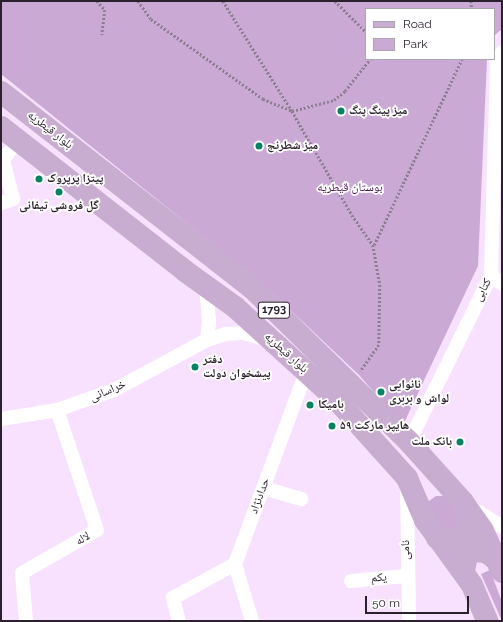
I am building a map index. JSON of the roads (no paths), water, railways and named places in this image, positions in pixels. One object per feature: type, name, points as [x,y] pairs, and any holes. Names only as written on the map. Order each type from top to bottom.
[{"type":"main road","name":"بلوار قیطریه","points":[[1,92],[253,289],[409,442],[463,502],[483,531],[500,566]]},
{"type":"main road","name":"بلوار قیطریه","points":[[9,133],[185,271],[235,306],[335,398],[407,478],[425,520],[448,555],[464,571],[487,621]]},
{"type":"main road","points":[[185,271],[198,264],[202,249]]},
{"type":"main road","points":[[235,306],[241,294],[253,289]]},
{"type":"main road","points":[[437,538],[449,541],[465,535],[468,527],[463,502]]},
{"type":"main road","points":[[464,571],[467,556],[472,551],[486,552],[500,566]]},
{"type":"street","name":"کتابی","points":[[409,442],[491,275],[497,62],[502,52]]},
{"type":"street","points":[[1,202],[13,199],[3,160],[9,133]]},
{"type":"street","points":[[491,275],[502,284]]},
{"type":"street","points":[[206,286],[209,323],[207,340]]},
{"type":"street","name":"خراسانی","points":[[1,419],[57,410],[114,390],[207,340],[226,334],[243,333],[271,340]]},
{"type":"street","name":"حدادنژاد","points":[[235,564],[306,372]]},
{"type":"street","name":"لاله","points":[[26,621],[22,573],[97,530],[57,410]]},
{"type":"street","name":"نامی","points":[[407,478],[406,576],[409,621]]},
{"type":"street","points":[[263,488],[301,499]]},
{"type":"street","points":[[463,502],[502,527]]},
{"type":"street","points":[[179,621],[173,598],[235,564],[252,621]]},
{"type":"street","name":"یکم","points":[[351,581],[406,576]]},
{"type":"place","name":"میز پینگ پنگ","points":[[341,111]]},
{"type":"place","name":"میز شطرنج","points":[[259,146]]},
{"type":"place","name":"پیتزا پرپروک","points":[[39,179]]},
{"type":"place","name":"گل فروشی تیفانی","points":[[59,192]]},
{"type":"place","name":"دفتر پیشخوان دولت","points":[[195,367]]},
{"type":"place","name":"نانوایی لواش و بربری","points":[[381,392]]},
{"type":"place","name":"بامیکا","points":[[310,405]]},
{"type":"place","name":"هایپر مارکت ۵۹","points":[[332,426]]},
{"type":"place","name":"بانک ملت","points":[[460,442]]},
{"type":"park label","name":"بوستان قیطریه","points":[[350,188]]}]
